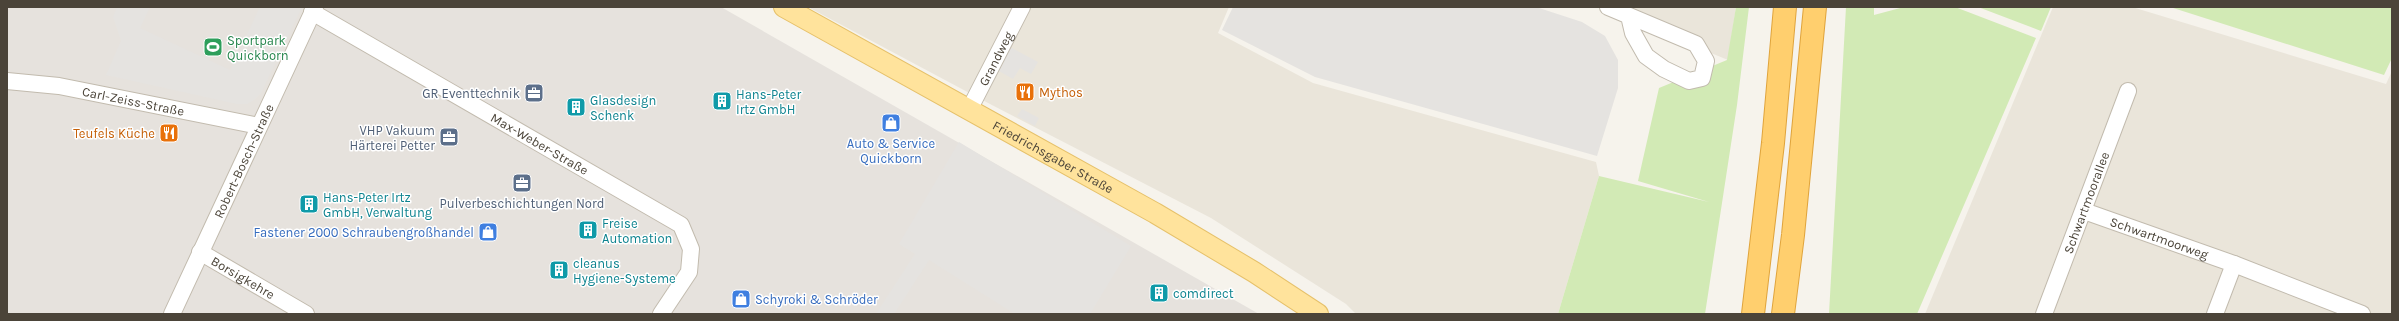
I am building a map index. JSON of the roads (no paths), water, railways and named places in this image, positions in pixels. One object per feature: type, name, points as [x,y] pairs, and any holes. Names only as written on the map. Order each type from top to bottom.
[{"type":"highway","points":[[1753,314],[1772,150],[1785,7]]},
{"type":"highway","points":[[1783,314],[1793,235],[1815,7]]},
{"type":"main road","name":"Friedrichsgaber Straße","points":[[784,7],[1181,229],[1254,272],[1318,314]]},
{"type":"street","name":"Grandweg","points":[[969,110],[1022,7]]},
{"type":"street","points":[[1608,7],[1696,44],[1706,61],[1702,78],[1689,81],[1664,69],[1646,56],[1633,33],[1629,16]]},
{"type":"street","name":"Robert-Bosch-Straße","points":[[172,314],[314,10]]},
{"type":"street","name":"Max-Weber-Straße","points":[[314,10],[681,225],[691,249],[688,272],[661,314]]},
{"type":"street","name":"Carl-Zeiss-Straße","points":[[7,82],[59,86],[259,126]]},
{"type":"street","name":"Schwartmoorallee","points":[[2044,314],[2128,91]]},
{"type":"street","name":"Schwartmoorweg","points":[[2084,211],[2234,264],[2338,309],[2362,314]]},
{"type":"street","name":"Borsigkehre","points":[[200,252],[306,314]]},
{"type":"street","points":[[2215,314],[2234,264]]},
{"type":"place","name":"Sportpark Quickborn","points":[[213,47]]},
{"type":"place","name":"Mythos","points":[[1025,92]]},
{"type":"place","name":"GR Eventtechnik","points":[[534,93]]},
{"type":"place","name":"Hans-Peter Irtz GmbH","points":[[722,101]]},
{"type":"place","name":"Glasdesign Schenk","points":[[576,107]]},
{"type":"place","name":"Auto & Service Quickborn","points":[[891,123]]},
{"type":"place","name":"Teufels Küche","points":[[169,133]]},
{"type":"place","name":"VHP Vakuum Härterei Petter","points":[[449,137]]},
{"type":"place","name":"Pulverbeschichtungen Nord","points":[[522,183]]},
{"type":"place","name":"Hans-Peter Irtz GmbH, Verwaltung","points":[[309,204]]},
{"type":"place","name":"Freise Automation","points":[[588,230]]},
{"type":"place","name":"Fastener 2000 Schraubengroßhandel","points":[[488,232]]},
{"type":"place","name":"cleanus Hygiene-Systeme","points":[[559,270]]},
{"type":"place","name":"comdirect","points":[[1159,293]]},
{"type":"place","name":"Schyroki & Schröder","points":[[741,299]]}]
